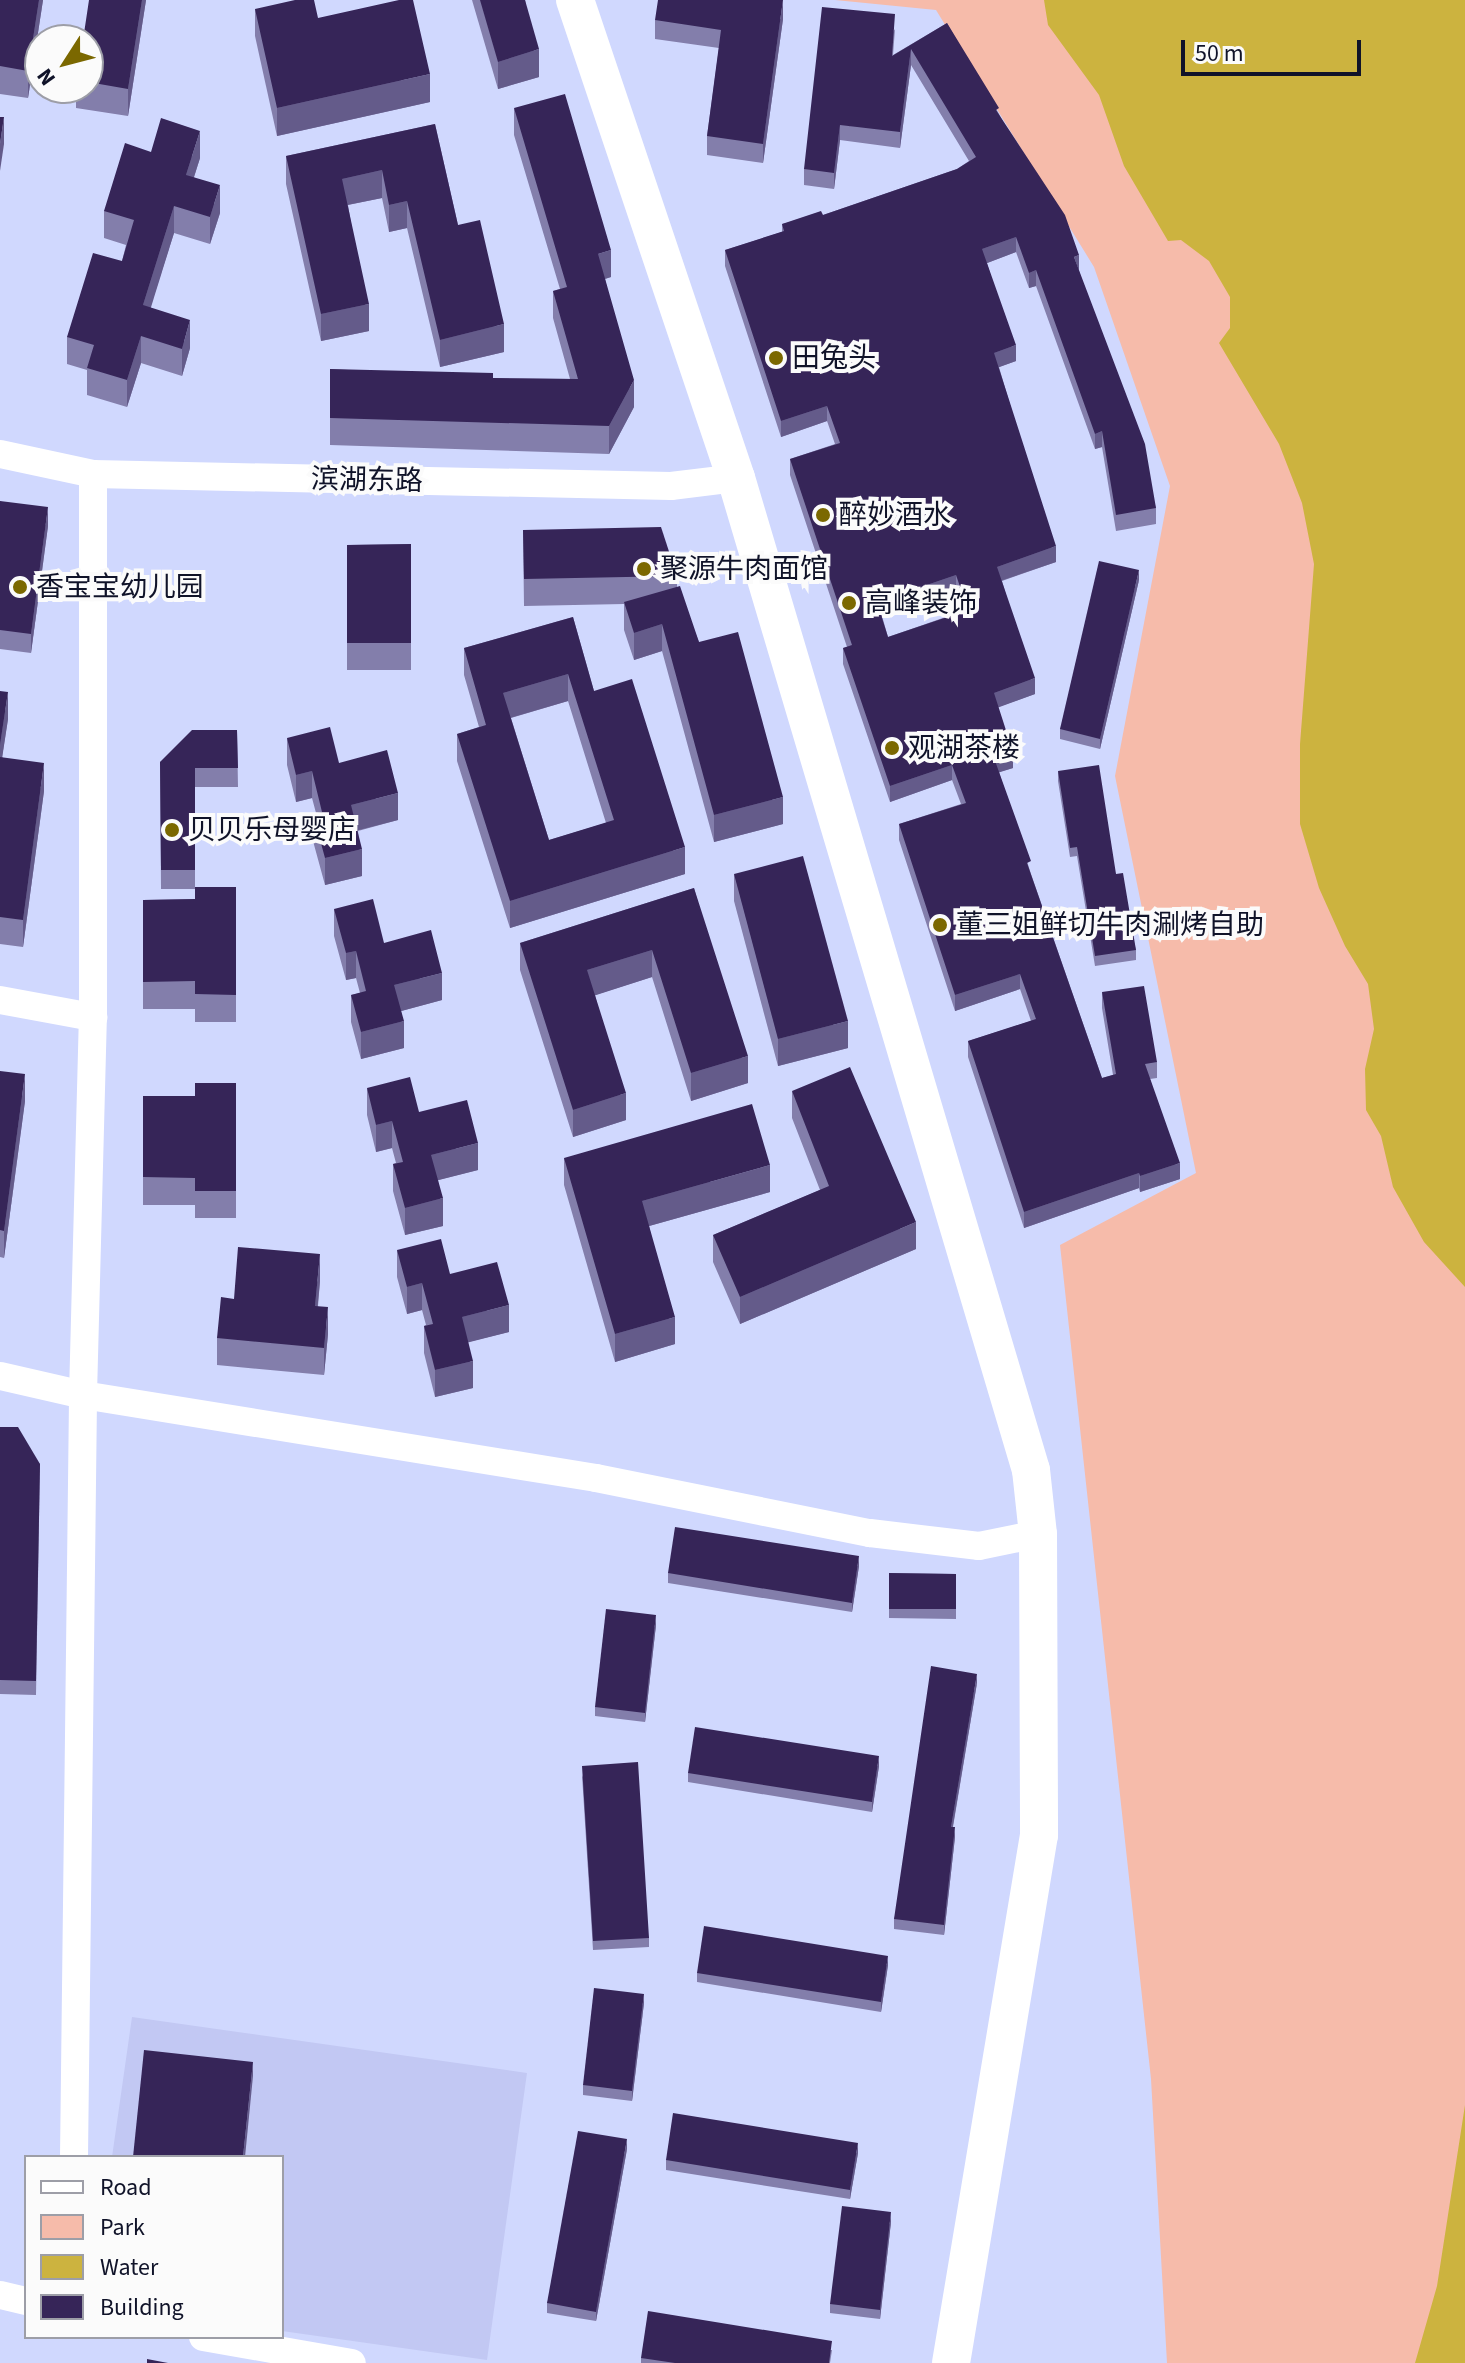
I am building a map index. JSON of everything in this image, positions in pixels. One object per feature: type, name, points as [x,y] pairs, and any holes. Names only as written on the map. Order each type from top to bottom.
[{"type":"street","points":[[575,0],[736,478],[1027,1457],[1038,1534],[1039,1835],[951,2363]]},
{"type":"street","name":"滨湖东路","points":[[0,454],[93,474],[671,486],[736,478]]},
{"type":"street","points":[[74,2155],[83,1395],[93,1017],[96,700],[93,474]]},
{"type":"street","points":[[0,1000],[93,1017]]},
{"type":"street","points":[[0,1376],[83,1395],[596,1478],[870,1533],[979,1546],[1038,1534]]},
{"type":"street","points":[[0,2295],[24,2301]]},
{"type":"street","points":[[214,2339],[352,2363]]},
{"type":"shaded area","points":[[132,2017],[527,2073],[487,2360],[284,2331],[284,2155],[112,2155]]},
{"type":"green space","points":[[835,0],[1465,0],[1465,2363],[1167,2363],[1151,2079],[1060,1245],[1196,1173],[1115,776],[1170,486],[1094,267],[936,10]]},
{"type":"water","points":[[1044,0],[1465,0],[1465,1287],[1424,1242],[1393,1187],[1381,1136],[1366,1110],[1365,1069],[1374,1029],[1368,984],[1345,946],[1319,888],[1300,824],[1300,744],[1314,564],[1302,503],[1279,444],[1219,343],[1230,328],[1230,297],[1209,261],[1181,240],[1168,241],[1124,166],[1099,95],[1048,25]]},
{"type":"water","points":[[1465,2105],[1465,2363],[1415,2363],[1437,2286]]},
{"type":"building","points":[[0,0],[39,0],[35,24],[24,24],[24,70],[0,66]]},
{"type":"building","points":[[89,0],[142,0],[128,89],[104,85],[104,24],[85,24]]},
{"type":"building","points":[[295,0],[314,0],[318,18],[399,0],[413,0],[430,74],[277,108],[255,9]]},
{"type":"building","points":[[480,0],[525,0],[539,49],[498,62]]},
{"type":"building","points":[[658,0],[783,0],[763,144],[707,136],[721,30],[655,20]]},
{"type":"building","points":[[822,7],[895,14],[892,56],[947,23],[999,108],[996,110],[1065,215],[1079,255],[1074,257],[1145,444],[1156,508],[1116,515],[1102,431],[1095,434],[1036,270],[1029,273],[1016,237],[982,249],[1016,345],[994,353],[1056,546],[997,567],[1035,678],[994,693],[1013,752],[994,758],[1102,1078],[1116,1074],[1102,992],[1144,986],[1157,1062],[1145,1064],[1180,1163],[1140,1176],[1139,1173],[1024,1212],[968,1041],[1036,1019],[1020,974],[955,995],[899,824],[966,803],[952,765],[890,786],[843,648],[852,645],[790,459],[840,443],[827,406],[781,421],[725,250],[784,231],[782,224],[821,211],[823,215],[957,169],[976,157],[911,49],[900,132],[840,125],[834,173],[804,169]],"holes":[[[956,575],[968,610],[888,637],[877,602]]]},
{"type":"building","points":[[565,94],[611,250],[598,254],[634,380],[609,426],[330,418],[330,369],[493,373],[493,378],[578,379],[553,291],[567,287],[514,108]]},
{"type":"building","points":[[0,117],[4,117],[0,144]]},
{"type":"building","points":[[161,118],[200,131],[186,175],[220,185],[210,217],[174,206],[143,305],[190,320],[182,349],[141,336],[127,380],[87,368],[94,345],[67,337],[93,253],[122,261],[134,220],[104,211],[125,143],[151,152]]},
{"type":"building","points":[[435,124],[458,225],[480,220],[504,324],[440,340],[407,201],[389,205],[382,170],[342,179],[369,304],[321,314],[286,156]]},
{"type":"building","name":"香宝宝幼儿园","points":[[0,501],[48,507],[31,634],[0,630]]},
{"type":"building","points":[[661,527],[677,576],[524,579],[523,530]]},
{"type":"building","points":[[411,544],[411,643],[347,643],[347,545]]},
{"type":"building","points":[[1099,561],[1139,570],[1100,739],[1060,729]]},
{"type":"building","points":[[680,586],[699,642],[738,632],[783,797],[714,815],[662,624],[634,633],[624,602]]},
{"type":"building","points":[[573,617],[594,691],[632,679],[685,847],[510,901],[457,734],[486,725],[464,648]],"holes":[[[568,674],[614,820],[549,840],[503,693]]]},
{"type":"building","points":[[0,691],[8,692],[0,745]]},
{"type":"building","points":[[330,727],[339,763],[387,750],[398,793],[351,805],[362,849],[325,858],[313,814],[322,812],[312,771],[296,775],[287,738]]},
{"type":"building","points":[[192,730],[237,730],[238,768],[195,768],[195,870],[161,870],[160,762]]},
{"type":"building","points":[[0,757],[44,763],[23,920],[0,917]]},
{"type":"building","points":[[1099,765],[1116,874],[1123,873],[1136,950],[1095,956],[1077,847],[1070,848],[1058,771]]},
{"type":"building","points":[[803,856],[848,1021],[778,1039],[734,874]]},
{"type":"building","points":[[195,887],[236,887],[236,995],[195,994],[195,981],[143,982],[143,900],[195,899]]},
{"type":"building","points":[[694,888],[748,1056],[691,1073],[652,950],[587,970],[626,1093],[573,1110],[520,943]]},
{"type":"building","points":[[373,899],[384,943],[431,930],[442,973],[394,985],[404,1021],[361,1032],[351,995],[366,991],[356,951],[346,953],[334,909]]},
{"type":"building","points":[[850,1067],[916,1222],[740,1297],[713,1235],[829,1186],[792,1091]]},
{"type":"building","points":[[0,1071],[25,1074],[4,1231],[0,1230]]},
{"type":"building","points":[[410,1077],[419,1112],[467,1100],[478,1143],[431,1155],[443,1198],[405,1208],[393,1164],[403,1162],[392,1121],[376,1125],[367,1088]]},
{"type":"building","points":[[195,1083],[236,1083],[236,1191],[195,1191],[195,1178],[143,1177],[143,1096],[195,1096]]},
{"type":"building","points":[[752,1104],[770,1165],[642,1201],[675,1317],[615,1334],[564,1158]]},
{"type":"building","points":[[441,1239],[450,1274],[497,1262],[509,1305],[462,1317],[473,1361],[435,1370],[424,1326],[433,1324],[422,1283],[407,1287],[397,1250]]},
{"type":"building","points":[[238,1247],[320,1254],[315,1306],[328,1307],[324,1348],[217,1338],[221,1297],[234,1299]]},
{"type":"building","points":[[0,1427],[18,1427],[40,1464],[36,1681],[0,1680]]},
{"type":"building","points":[[675,1527],[859,1556],[852,1603],[668,1573]]},
{"type":"building","points":[[889,1573],[956,1574],[956,1609],[889,1609]]},
{"type":"building","points":[[606,1609],[656,1615],[645,1713],[595,1707]]},
{"type":"building","points":[[931,1666],[977,1674],[951,1827],[955,1827],[944,1925],[894,1919]]},
{"type":"building","points":[[695,1727],[879,1756],[872,1802],[688,1773]]},
{"type":"building","points":[[638,1762],[649,1938],[593,1941],[582,1766]]},
{"type":"building","points":[[704,1926],[888,1956],[881,2002],[697,1973]]},
{"type":"building","points":[[594,1988],[644,1994],[632,2091],[583,2085]]},
{"type":"building","points":[[144,2050],[253,2062],[243,2155],[133,2155]]},
{"type":"building","points":[[673,2113],[858,2143],[850,2190],[666,2160]]},
{"type":"building","points":[[578,2131],[627,2139],[596,2312],[547,2303]]},
{"type":"building","points":[[842,2206],[891,2212],[880,2310],[830,2304]]},
{"type":"building","points":[[648,2311],[832,2341],[829,2363],[675,2363],[641,2358]]},
{"type":"building","points":[[147,2359],[168,2363],[147,2363]]},
{"type":"place","name":"田兔头","points":[[776,358]]},
{"type":"place","name":"醉妙酒水","points":[[823,515]]},
{"type":"place","name":"聚源牛肉面馆","points":[[644,569]]},
{"type":"place","name":"香宝宝幼儿园","points":[[20,587]]},
{"type":"place","name":"高峰装饰","points":[[849,603]]},
{"type":"place","name":"观湖茶楼","points":[[892,748]]},
{"type":"place","name":"贝贝乐母婴店","points":[[172,830]]},
{"type":"place","name":"董三姐鲜切牛肉涮烤自助","points":[[940,925]]}]
